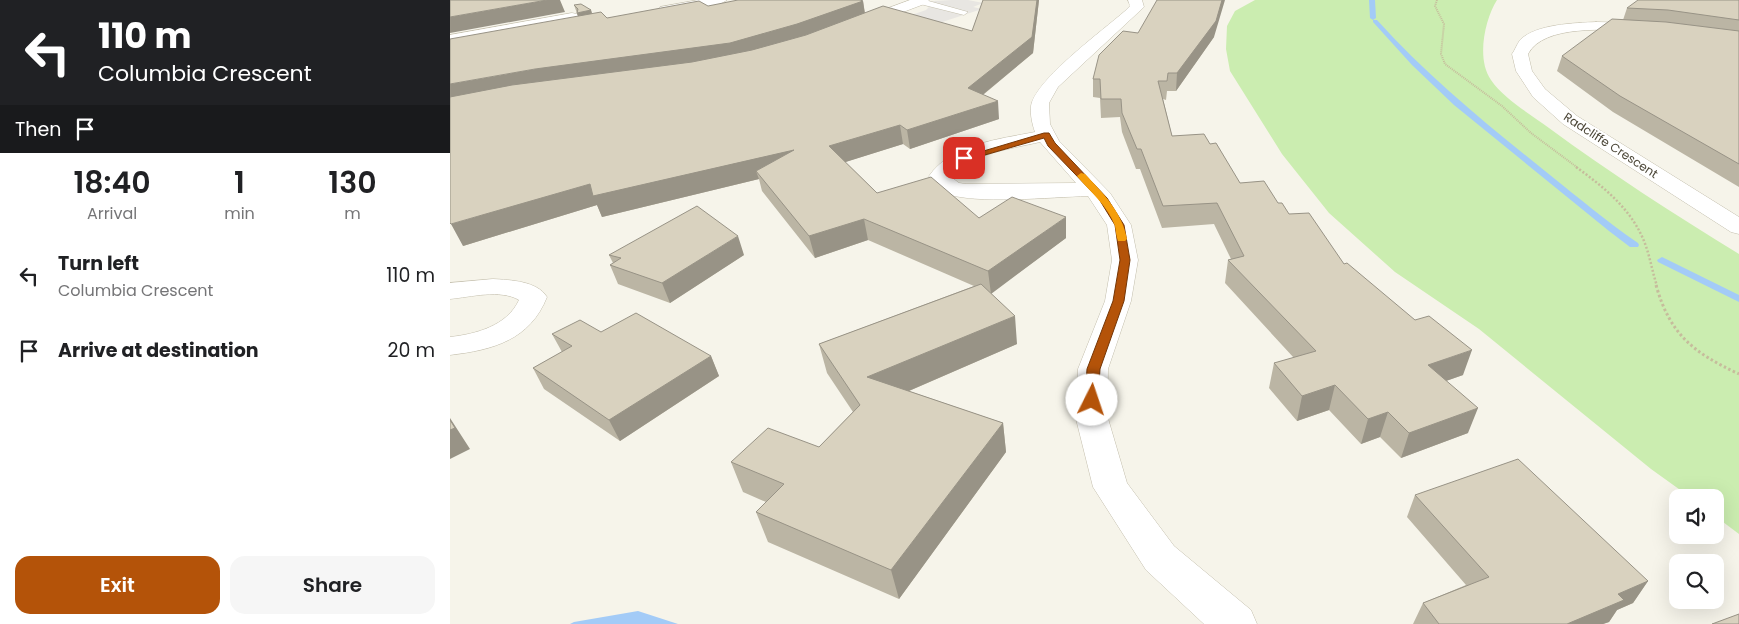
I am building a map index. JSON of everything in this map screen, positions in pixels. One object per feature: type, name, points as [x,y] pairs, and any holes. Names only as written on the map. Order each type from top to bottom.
[{"type":"street","points":[[654,12],[720,0]]},
{"type":"street","points":[[1135,0],[1137,6],[1130,14],[1051,84],[1040,104],[1041,124],[1051,144],[1102,198],[1119,225],[1125,260],[1118,301],[1094,369],[1091,415],[1111,487],[1160,558],[1221,614],[1236,624]]},
{"type":"street","points":[[848,28],[921,1]]},
{"type":"street","points":[[450,39],[575,22],[450,50]]},
{"type":"street","name":"Radcliffe Crescent","points":[[1658,29],[1612,26],[1582,27],[1540,36],[1526,43],[1520,54],[1524,71],[1539,93],[1570,120],[1739,228]]},
{"type":"street","points":[[1046,135],[954,162],[940,176],[943,183],[952,188],[966,191],[1093,189]]},
{"type":"street","points":[[450,291],[504,288],[523,290],[534,298],[530,309],[515,324],[490,338],[450,346]]},
{"type":"lane","points":[[921,1],[964,12]]},
{"type":"path","points":[[1437,0],[1435,6],[1444,24],[1441,57],[1445,64],[1502,106],[1535,136],[1618,201],[1630,216],[1646,243],[1655,284],[1668,320],[1673,328],[1687,345],[1697,352],[1739,374]]},
{"type":"green space","points":[[1255,0],[1497,0],[1486,28],[1483,50],[1486,71],[1496,87],[1518,106],[1595,161],[1739,254],[1739,534],[1724,523],[1724,489],[1679,489],[1651,469],[1479,329],[1395,272],[1329,213],[1282,154],[1230,71],[1226,49],[1227,26],[1235,11]]},
{"type":"shaded area","points":[[968,0],[983,3],[973,7],[982,9],[933,25],[903,18],[926,10],[929,7],[924,5],[934,1]]},
{"type":"water","points":[[638,611],[678,624],[570,624],[574,622]]},
{"type":"building","points":[[450,0],[547,0],[450,17]]},
{"type":"building","points":[[738,0],[863,1],[797,24],[730,43],[535,69],[450,84],[450,39],[601,12],[607,18],[699,1],[708,6]]},
{"type":"building","points":[[983,0],[1037,0],[1032,37],[968,88],[998,101],[907,130],[900,125],[829,146],[877,193],[931,177],[979,218],[1012,197],[1066,217],[988,271],[864,219],[809,236],[756,171],[794,150],[593,196],[590,184],[450,223],[450,97],[512,85],[692,62],[752,50],[806,35],[883,6],[972,31]]},
{"type":"building","points":[[1157,0],[1222,0],[1216,21],[1177,73],[1168,73],[1167,81],[1158,81],[1172,136],[1204,134],[1210,144],[1216,143],[1240,183],[1264,181],[1278,203],[1282,203],[1289,214],[1309,213],[1344,264],[1347,263],[1415,320],[1429,316],[1472,350],[1428,365],[1478,408],[1409,433],[1388,412],[1368,419],[1335,385],[1302,396],[1274,363],[1316,351],[1228,260],[1244,256],[1217,203],[1163,206],[1141,149],[1137,149],[1122,113],[1121,99],[1101,99],[1100,79],[1093,79],[1099,55],[1123,31],[1138,33]]},
{"type":"building","points":[[1638,0],[1739,0],[1739,20],[1668,10],[1627,8]]},
{"type":"building","points":[[581,4],[591,10],[577,13],[578,9],[574,5]]},
{"type":"building","points":[[1612,19],[1666,22],[1739,31],[1739,164],[1620,96],[1562,56]]},
{"type":"building","points":[[697,206],[738,236],[662,283],[610,265],[621,258],[609,255]]},
{"type":"building","points":[[981,284],[1015,316],[867,377],[1003,423],[891,570],[756,512],[784,484],[731,462],[768,428],[819,447],[860,405],[819,344]]},
{"type":"building","points":[[636,313],[711,356],[609,420],[533,368],[572,346],[552,334],[580,320],[601,332]]},
{"type":"building","points":[[450,420],[455,428],[450,430]]},
{"type":"building","points":[[1518,459],[1648,581],[1618,594],[1624,600],[1567,624],[1439,624],[1423,603],[1489,577],[1415,495]]},
{"type":"building","points":[[1739,614],[1739,624],[1712,624]]},
{"type":"waterway","points":[[1372,0],[1373,18]]},
{"type":"waterway","points":[[1375,21],[1435,84],[1601,221],[1634,245]]},
{"type":"waterway","points":[[1662,260],[1739,299]]},
{"type":"slow traffic","points":[[1081,176],[1102,198],[1119,225],[1122,239]]},
{"type":"route","points":[[964,158],[1046,135],[1051,144],[1102,198],[1119,225],[1125,260],[1118,301],[1094,369],[1092,400]]}]
